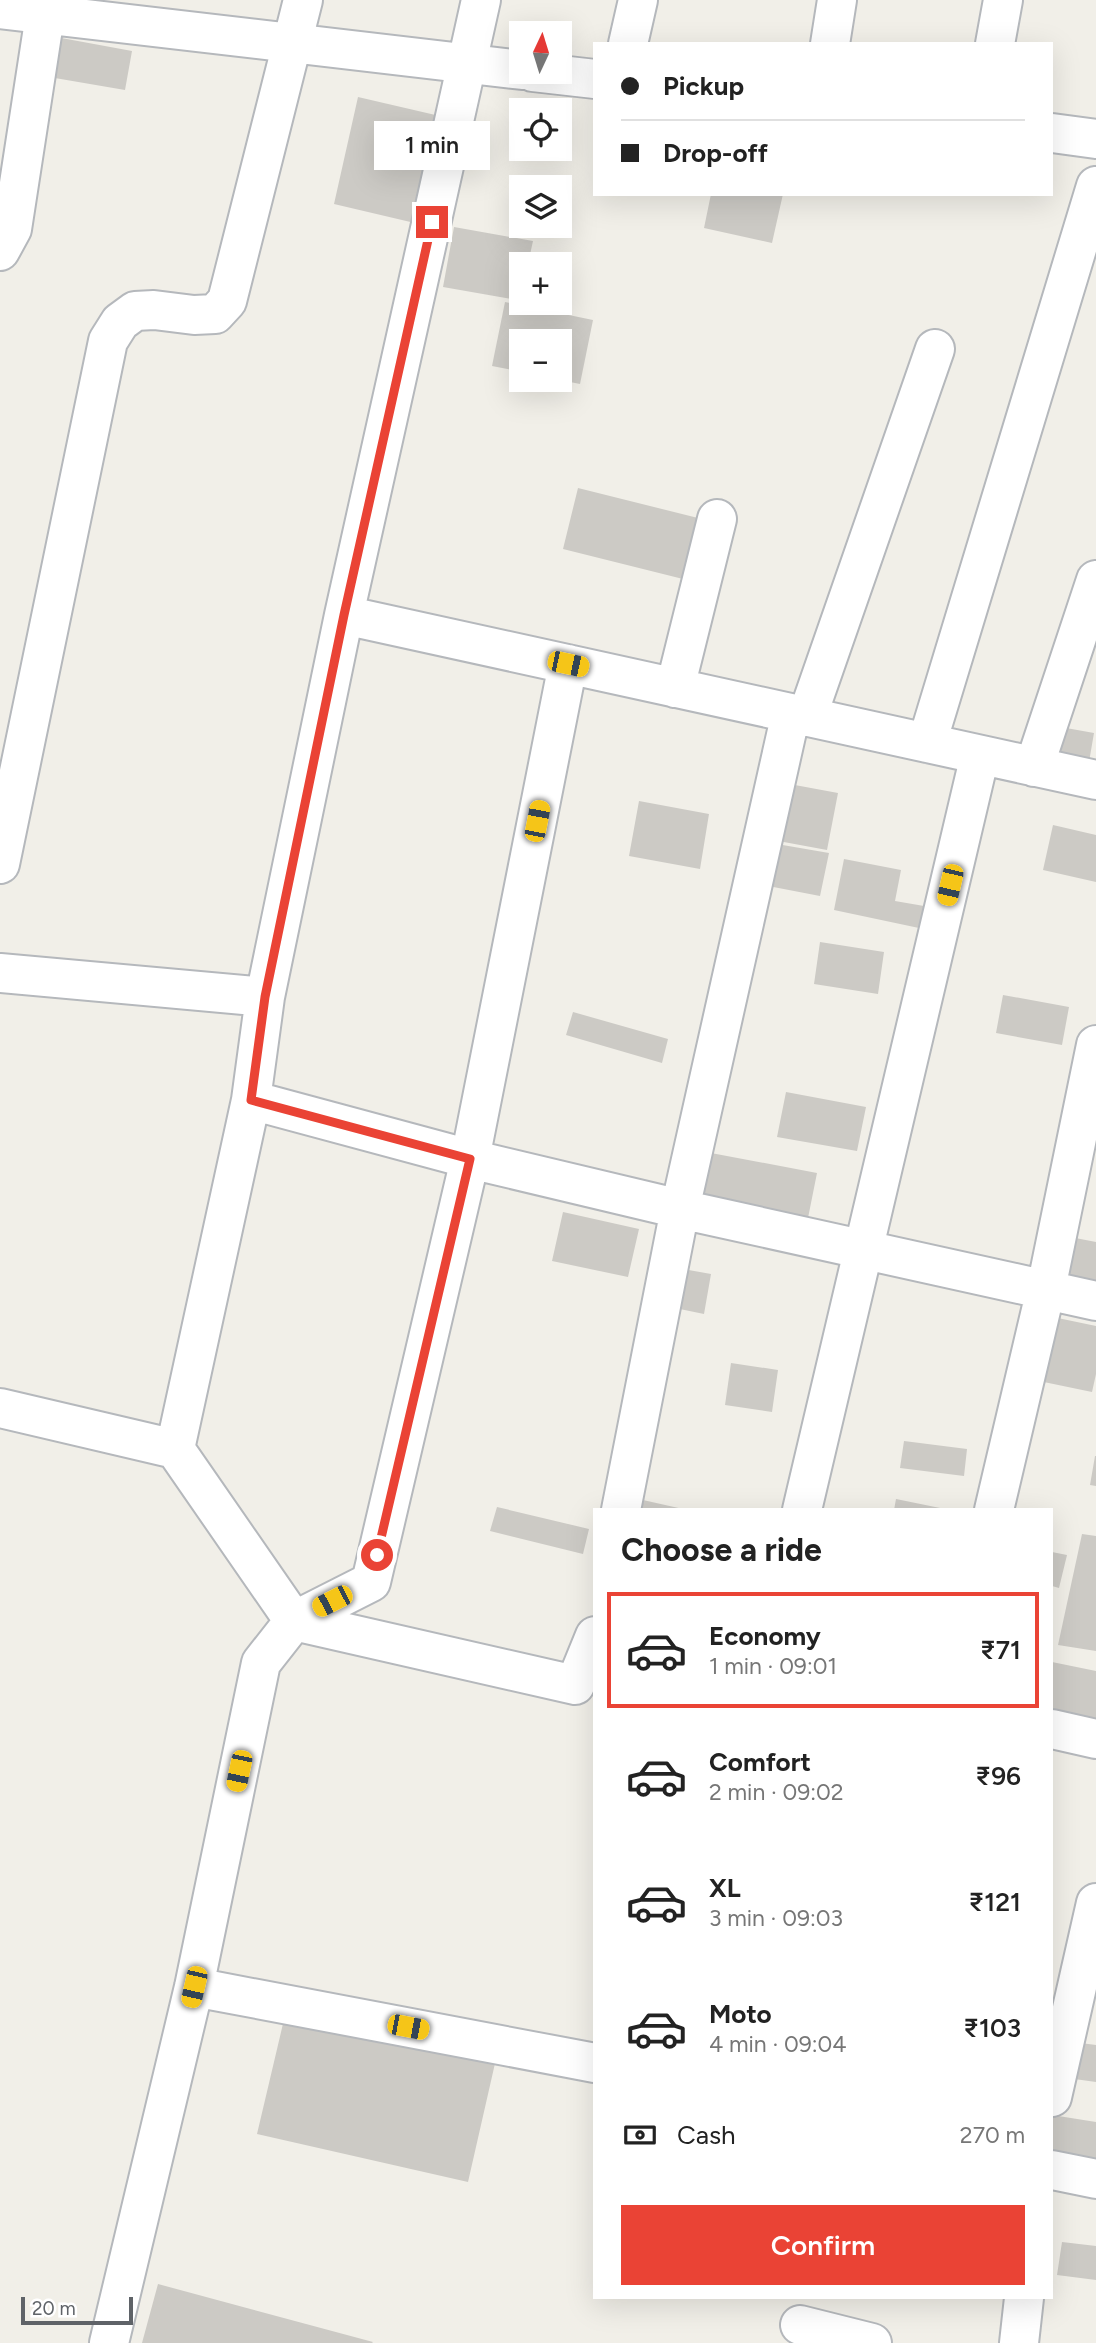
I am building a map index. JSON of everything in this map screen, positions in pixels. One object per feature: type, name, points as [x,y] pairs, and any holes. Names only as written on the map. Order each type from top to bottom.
[{"type":"street","points":[[0,864],[108,341],[120,322],[135,311],[215,314],[226,301],[303,0]]},
{"type":"street","points":[[175,1449],[251,1100],[265,997],[344,615],[481,0]]},
{"type":"street","points":[[628,42],[638,0]]},
{"type":"street","points":[[830,42],[836,0]]},
{"type":"street","points":[[995,42],[1003,0]]},
{"type":"street","points":[[0,9],[45,15],[152,14],[293,43],[509,69]]},
{"type":"street","points":[[0,251],[12,229],[45,15]]},
{"type":"street","points":[[572,76],[593,79]]},
{"type":"street","points":[[1053,133],[1096,139]]},
{"type":"street","points":[[927,743],[1096,186]]},
{"type":"street","points":[[621,1508],[680,1209],[799,715],[935,349]]},
{"type":"street","points":[[675,688],[717,519]]},
{"type":"street","points":[[1034,767],[1096,580]]},
{"type":"street","points":[[344,615],[1096,780]]},
{"type":"street","points":[[109,2343],[194,1987],[261,1663],[294,1621],[371,1582],[470,1159],[568,664]]},
{"type":"street","points":[[802,1508],[980,755]]},
{"type":"street","points":[[0,973],[265,997]]},
{"type":"street","points":[[994,1508],[1046,1289],[1096,1045]]},
{"type":"street","points":[[251,1100],[470,1159],[680,1209],[1096,1301]]},
{"type":"street","points":[[0,1408],[175,1449],[294,1621],[575,1685],[593,1641]]},
{"type":"street","points":[[1053,1729],[1096,1739]]},
{"type":"street","points":[[1053,2092],[1096,1903]]},
{"type":"street","points":[[194,1987],[593,2063]]},
{"type":"street","points":[[1053,2170],[1096,2179]]},
{"type":"street","points":[[1019,2343],[1024,2299]]},
{"type":"street","points":[[801,2322],[872,2343]]},
{"type":"building","points":[[56,37],[132,51],[125,90],[49,77]]},
{"type":"building","points":[[358,97],[444,117],[419,224],[334,204]]},
{"type":"building","points":[[711,196],[783,196],[772,243],[704,228]]},
{"type":"building","points":[[454,227],[533,241],[531,252],[509,252],[509,299],[443,287]]},
{"type":"building","points":[[505,302],[509,303],[509,315],[569,315],[593,320],[580,384],[572,382],[572,329],[509,329],[509,369],[492,366]]},
{"type":"building","points":[[578,488],[698,518],[683,579],[563,549]]},
{"type":"building","points":[[1055,726],[1094,733],[1089,762],[1050,755]]},
{"type":"building","points":[[784,783],[838,793],[827,850],[773,840]]},
{"type":"building","points":[[639,801],[709,814],[700,869],[629,856]]},
{"type":"building","points":[[1053,825],[1096,835],[1096,882],[1043,870]]},
{"type":"building","points":[[771,843],[829,853],[820,896],[763,885]]},
{"type":"building","points":[[844,859],[901,870],[895,901],[924,906],[919,928],[834,910]]},
{"type":"building","points":[[820,942],[884,952],[878,994],[814,984]]},
{"type":"building","points":[[1003,995],[1069,1007],[1062,1045],[996,1033]]},
{"type":"building","points":[[573,1012],[668,1039],[662,1063],[566,1035]]},
{"type":"building","points":[[786,1092],[866,1107],[857,1151],[777,1137]]},
{"type":"building","points":[[711,1153],[817,1173],[808,1218],[702,1198]]},
{"type":"building","points":[[563,1212],[639,1229],[628,1277],[552,1261]]},
{"type":"building","points":[[1065,1236],[1096,1242],[1096,1285],[1056,1276]]},
{"type":"building","points":[[683,1269],[711,1274],[704,1314],[675,1308]]},
{"type":"building","points":[[1053,1317],[1096,1326],[1096,1374],[1092,1392],[1039,1381]]},
{"type":"building","points":[[731,1363],[778,1370],[772,1412],[725,1405]]},
{"type":"building","points":[[904,1441],[967,1449],[964,1476],[900,1468]]},
{"type":"building","points":[[1096,1456],[1096,1486],[1090,1485]]},
{"type":"building","points":[[634,1498],[679,1508],[632,1508]]},
{"type":"building","points":[[896,1499],[940,1508],[894,1508]]},
{"type":"building","points":[[497,1507],[589,1529],[583,1554],[490,1531]]},
{"type":"building","points":[[1082,1534],[1096,1536],[1096,1651],[1058,1645]]},
{"type":"building","points":[[1053,1552],[1067,1555],[1059,1588],[1053,1586]]},
{"type":"building","points":[[1053,1662],[1096,1671],[1096,1730],[1053,1722]]},
{"type":"building","points":[[286,2011],[496,2059],[468,2182],[257,2134]]},
{"type":"building","points":[[1065,2041],[1096,2045],[1096,2082],[1060,2077]]},
{"type":"building","points":[[1053,2115],[1096,2122],[1096,2164],[1053,2157]]},
{"type":"building","points":[[1062,2242],[1096,2246],[1096,2280],[1057,2275]]},
{"type":"building","points":[[158,2284],[373,2342],[142,2343]]},
{"type":"route","points":[[377,1555],[470,1159],[251,1100],[265,997],[344,615],[432,222]]}]
